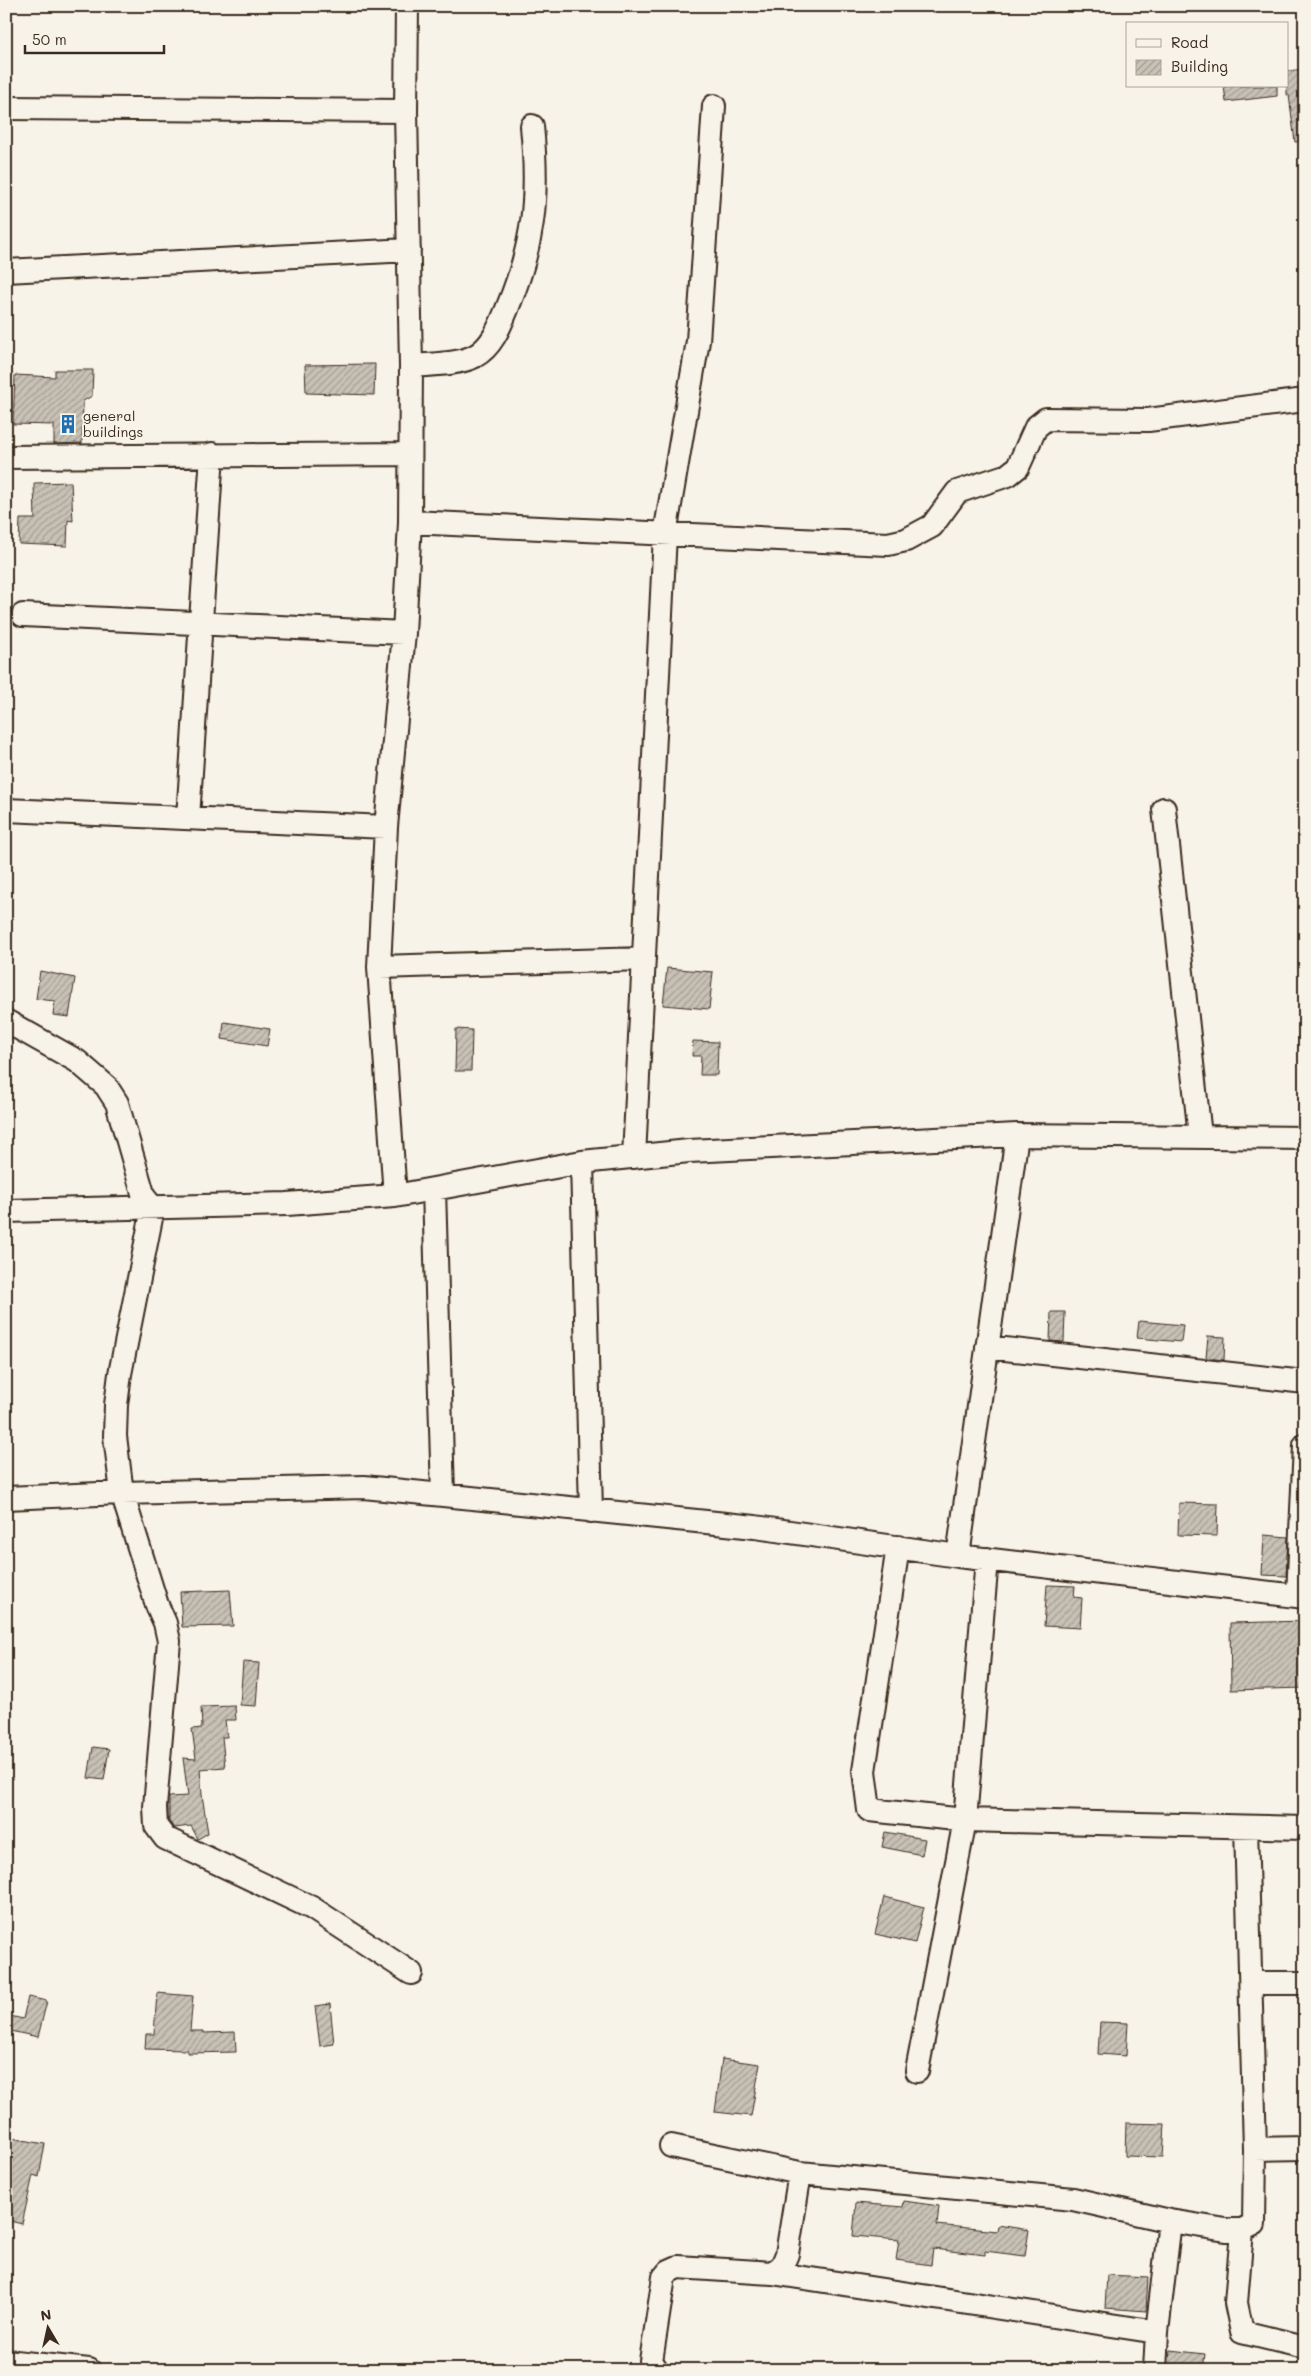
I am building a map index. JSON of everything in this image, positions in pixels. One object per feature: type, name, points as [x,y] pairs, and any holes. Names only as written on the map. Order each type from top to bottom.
[{"type":"street","points":[[395,1196],[379,967],[386,827],[404,633],[410,522],[411,366],[406,111],[407,6]]},
{"type":"street","points":[[634,1157],[665,534],[698,340],[714,106]]},
{"type":"street","points":[[6,108],[406,111]]},
{"type":"street","points":[[411,366],[448,363],[476,355],[497,334],[522,272],[534,223],[536,160],[532,126]]},
{"type":"street","points":[[6,272],[409,250]]},
{"type":"street","points":[[410,522],[888,544],[906,540],[932,526],[958,492],[1008,475],[1018,467],[1036,427],[1046,419],[1148,420],[1305,400]]},
{"type":"street","points":[[188,818],[212,454]]},
{"type":"street","points":[[6,457],[409,454]]},
{"type":"street","points":[[23,616],[404,633]]},
{"type":"street","points":[[1164,809],[1200,1136]]},
{"type":"street","points":[[6,810],[386,827]]},
{"type":"street","points":[[379,967],[644,959]]},
{"type":"street","points":[[6,1021],[77,1061],[106,1086],[117,1103],[144,1196],[153,1208],[116,1405],[116,1436],[122,1493],[157,1605],[165,1623],[169,1641],[155,1807],[156,1826],[165,1838],[312,1908],[412,1973]]},
{"type":"street","points":[[958,1556],[1017,1135]]},
{"type":"street","points":[[6,1212],[287,1204],[395,1196],[582,1162],[689,1151],[1017,1135],[1305,1138]]},
{"type":"street","points":[[582,1162],[591,1511]]},
{"type":"street","points":[[434,1189],[443,1495]]},
{"type":"street","points":[[987,1347],[1305,1382]]},
{"type":"street","points":[[6,1498],[364,1487],[755,1527],[987,1560],[1301,1596],[1305,1445]]},
{"type":"street","points":[[898,1547],[864,1771],[869,1810],[965,1820],[1305,1828]]},
{"type":"street","points":[[917,2071],[965,1820],[987,1560]]},
{"type":"street","points":[[671,2146],[800,2173],[1073,2198],[1170,2221],[1226,2230],[1242,2230],[1254,2224],[1255,2149],[1252,1983],[1246,1826]]},
{"type":"street","points":[[1252,1983],[1305,1983]]},
{"type":"street","points":[[1255,2149],[1305,2148]]},
{"type":"street","points":[[772,2273],[782,2266],[787,2254],[800,2173]]},
{"type":"street","points":[[1155,2370],[1157,2332],[1170,2221]]},
{"type":"street","points":[[1242,2230],[1236,2303],[1242,2332],[1305,2347]]},
{"type":"street","points":[[657,2370],[651,2360],[664,2277],[669,2271],[678,2267],[772,2273],[1157,2332]]},
{"type":"street","points":[[6,2361],[89,2370]]},
{"type":"building","points":[[1305,69],[1305,141],[1295,142],[1289,95],[1287,95],[1288,71]]},
{"type":"building","points":[[1224,88],[1277,88],[1277,96],[1226,102]]},
{"type":"building","points":[[375,364],[374,395],[306,393],[305,365]]},
{"type":"building","points":[[55,370],[93,370],[92,396],[83,401],[82,443],[54,444],[54,425],[13,424],[15,375],[55,377]]},
{"type":"building","points":[[71,482],[73,521],[68,520],[67,546],[19,544],[20,519],[35,519],[34,483]]},
{"type":"building","points":[[667,968],[713,972],[709,1009],[663,1005]]},
{"type":"building","points":[[40,971],[75,978],[69,1017],[53,1015],[55,1001],[36,999]]},
{"type":"building","points":[[224,1022],[270,1029],[267,1046],[222,1039]]},
{"type":"building","points":[[456,1029],[472,1030],[471,1071],[455,1071]]},
{"type":"building","points":[[693,1041],[718,1042],[717,1075],[700,1075],[701,1056],[692,1056]]},
{"type":"building","points":[[1051,1312],[1065,1312],[1064,1342],[1050,1341]]},
{"type":"building","points":[[1139,1321],[1183,1325],[1181,1342],[1137,1338]]},
{"type":"building","points":[[1208,1336],[1225,1337],[1224,1360],[1206,1358]]},
{"type":"building","points":[[1179,1503],[1218,1504],[1217,1536],[1178,1535]]},
{"type":"building","points":[[1264,1535],[1288,1537],[1286,1576],[1262,1575]]},
{"type":"building","points":[[1047,1585],[1075,1586],[1074,1597],[1082,1598],[1080,1628],[1044,1626]]},
{"type":"building","points":[[230,1590],[233,1626],[182,1627],[180,1592]]},
{"type":"building","points":[[1305,1621],[1305,1688],[1231,1690],[1230,1623]]},
{"type":"building","points":[[243,1662],[259,1663],[256,1706],[240,1705]]},
{"type":"building","points":[[235,1706],[236,1720],[225,1720],[227,1737],[222,1737],[225,1767],[200,1769],[208,1833],[198,1839],[191,1826],[174,1828],[169,1821],[169,1797],[188,1796],[183,1758],[196,1759],[192,1729],[202,1728],[201,1707]]},
{"type":"building","points":[[93,1747],[109,1749],[104,1780],[88,1778]]},
{"type":"building","points":[[885,1832],[925,1839],[922,1855],[882,1847]]},
{"type":"building","points":[[884,1897],[924,1907],[915,1943],[875,1934]]},
{"type":"building","points":[[157,1993],[193,1996],[190,2031],[204,2031],[204,2033],[235,2032],[236,2052],[187,2053],[187,2050],[145,2049],[146,2034],[154,2034]]},
{"type":"building","points":[[28,1997],[47,2001],[38,2037],[6,2030],[6,2015],[23,2019]]},
{"type":"building","points":[[330,2004],[334,2044],[320,2046],[315,2006]]},
{"type":"building","points":[[1100,2022],[1128,2023],[1126,2056],[1098,2054]]},
{"type":"building","points":[[722,2059],[760,2064],[751,2116],[715,2112]]},
{"type":"building","points":[[1126,2123],[1165,2124],[1163,2157],[1125,2156]]},
{"type":"building","points":[[6,2137],[45,2144],[39,2177],[33,2175],[22,2224],[6,2220]]},
{"type":"building","points":[[904,2201],[939,2206],[937,2225],[997,2231],[998,2225],[1029,2230],[1025,2256],[985,2251],[985,2255],[933,2249],[931,2265],[896,2260],[899,2240],[853,2236],[856,2203],[903,2207]]},
{"type":"building","points":[[1107,2275],[1148,2277],[1146,2311],[1105,2308]]},
{"type":"building","points":[[1170,2350],[1205,2354],[1203,2370],[1168,2370]]},
{"type":"place","name":"general buildings","points":[[68,424]]}]
